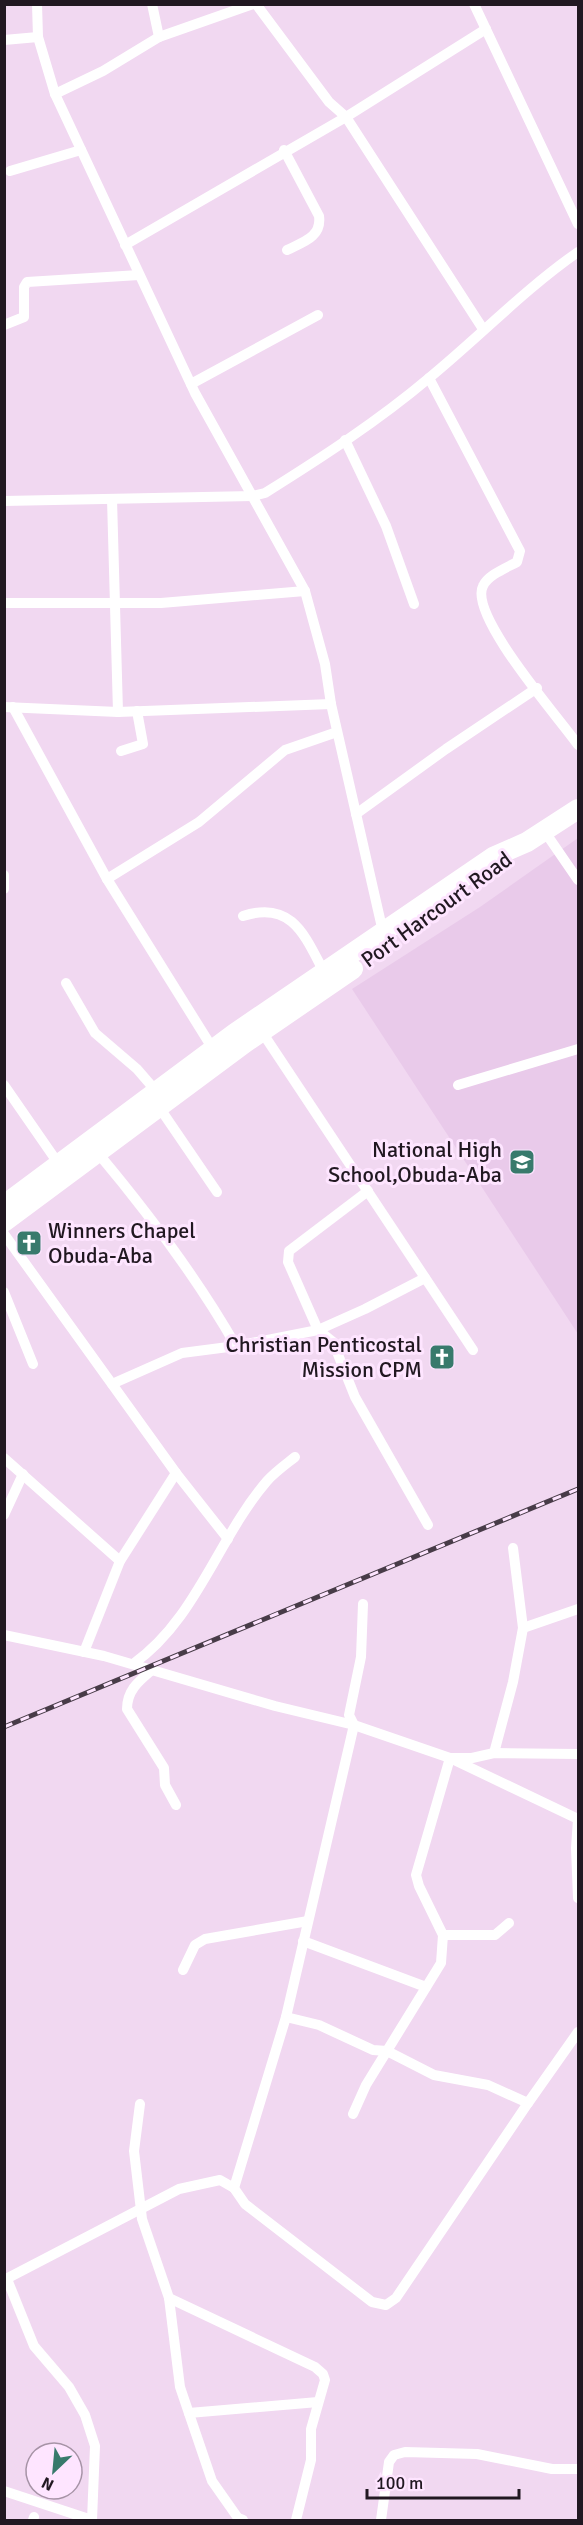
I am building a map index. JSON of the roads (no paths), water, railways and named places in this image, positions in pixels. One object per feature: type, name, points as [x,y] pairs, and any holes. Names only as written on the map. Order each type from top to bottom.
[{"type":"highway","points":[[527,842],[579,809]]},
{"type":"highway","name":"Port Harcourt Road","points":[[4,1222],[97,1152],[213,1049],[493,857],[527,842]]},
{"type":"highway","name":"Port Harcourt Road","points":[[4,1205],[58,1164],[262,1032],[499,868],[527,842]]},
{"type":"street","points":[[38,4],[38,37],[55,94],[191,384],[305,591],[325,664],[337,732],[383,932]]},
{"type":"street","points":[[152,4],[159,37]]},
{"type":"street","points":[[55,94],[103,71],[159,37],[255,4],[329,102],[346,117],[483,329]]},
{"type":"street","points":[[474,4],[579,224]]},
{"type":"street","points":[[125,245],[284,150],[346,117],[486,29]]},
{"type":"street","points":[[4,40],[38,37]]},
{"type":"street","points":[[10,171],[81,150]]},
{"type":"street","points":[[284,150],[320,216],[321,224],[318,232],[312,237],[287,250]]},
{"type":"street","points":[[4,501],[253,496],[265,493],[345,440],[429,378],[550,272],[579,252]]},
{"type":"street","points":[[4,325],[24,316],[24,287],[27,282],[139,274]]},
{"type":"street","points":[[191,384],[318,315]]},
{"type":"street","points":[[429,378],[520,551],[517,562],[489,579],[482,586],[481,596],[496,634],[579,745]]},
{"type":"street","points":[[345,440],[386,526],[414,604]]},
{"type":"street","points":[[112,499],[118,712]]},
{"type":"street","points":[[4,603],[162,603],[305,591]]},
{"type":"street","points":[[356,814],[446,749],[537,688]]},
{"type":"street","points":[[9,707],[118,712],[331,704]]},
{"type":"street","points":[[9,707],[107,879],[213,1049]]},
{"type":"street","points":[[121,751],[143,744],[136,711]]},
{"type":"street","points":[[107,879],[199,822],[285,750],[337,732]]},
{"type":"street","points":[[545,832],[579,880]]},
{"type":"street","points":[[4,875],[4,889]]},
{"type":"street","points":[[243,916],[267,912],[294,921],[302,930],[324,972]]},
{"type":"street","points":[[66,983],[95,1033],[136,1069],[217,1192]]},
{"type":"street","points":[[262,1032],[473,1350]]},
{"type":"street","points":[[458,1085],[579,1049]]},
{"type":"street","points":[[4,1085],[58,1164]]},
{"type":"street","points":[[97,1152],[152,1218],[209,1298],[236,1346]]},
{"type":"street","points":[[368,1191],[294,1246],[287,1255],[318,1330],[333,1342],[355,1397],[428,1525]]},
{"type":"street","points":[[4,1234],[176,1473],[228,1539]]},
{"type":"street","points":[[112,1384],[182,1353],[236,1346],[318,1330],[365,1310],[425,1278]]},
{"type":"street","points":[[4,1292],[33,1364]]},
{"type":"street","points":[[133,1664],[148,1653],[178,1619],[266,1483],[295,1457]]},
{"type":"street","points":[[4,1458],[120,1561]]},
{"type":"street","points":[[84,1652],[120,1561],[176,1473]]},
{"type":"street","points":[[4,1515],[23,1474]]},
{"type":"street","points":[[494,1753],[513,1682],[523,1628],[513,1548]]},
{"type":"street","points":[[234,2188],[286,2017],[354,1725],[349,1714],[361,1657],[363,1605]]},
{"type":"street","points":[[523,1628],[579,1609]]},
{"type":"street","points":[[4,1635],[133,1664],[275,1706],[354,1725],[450,1758],[578,1819],[576,1848],[579,1898]]},
{"type":"street","points":[[152,1670],[136,1683],[129,1694],[127,1709],[164,1768],[165,1785],[176,1805]]},
{"type":"street","points":[[450,1758],[472,1758],[494,1753],[579,1754]]},
{"type":"street","points":[[353,2114],[366,2085],[441,1963],[443,1935],[416,1875],[450,1758]]},
{"type":"street","points":[[183,1970],[195,1945],[205,1939],[308,1921]]},
{"type":"street","points":[[443,1935],[495,1935],[509,1923]]},
{"type":"street","points":[[303,1941],[426,1988]]},
{"type":"street","points":[[286,2017],[319,2025],[373,2050],[387,2051],[434,2075],[488,2085],[528,2103]]},
{"type":"street","points":[[4,2491],[92,2520],[95,2446],[85,2415],[69,2387],[34,2346],[6,2280],[179,2189],[210,2180],[220,2180],[234,2188],[245,2204],[326,2268],[372,2302],[386,2305],[396,2298],[579,2032]]},
{"type":"street","points":[[140,2104],[134,2151],[142,2219],[169,2298],[180,2387],[212,2481],[239,2520]]},
{"type":"street","points":[[169,2298],[315,2367],[323,2374],[325,2380],[311,2429],[310,2460],[296,2520]]},
{"type":"street","points":[[189,2413],[318,2402]]},
{"type":"street","points":[[381,2520],[389,2462],[394,2455],[405,2452],[477,2454],[552,2469],[579,2469]]},
{"type":"railway","points":[[4,1727],[578,1489]]},
{"type":"place","name":"National High School,Obuda-Aba","points":[[522,1162]]},
{"type":"place","name":"Winners Chapel Obuda-Aba","points":[[29,1243]]},
{"type":"place","name":"Christian Penticostal Mission CPM","points":[[442,1357]]}]
